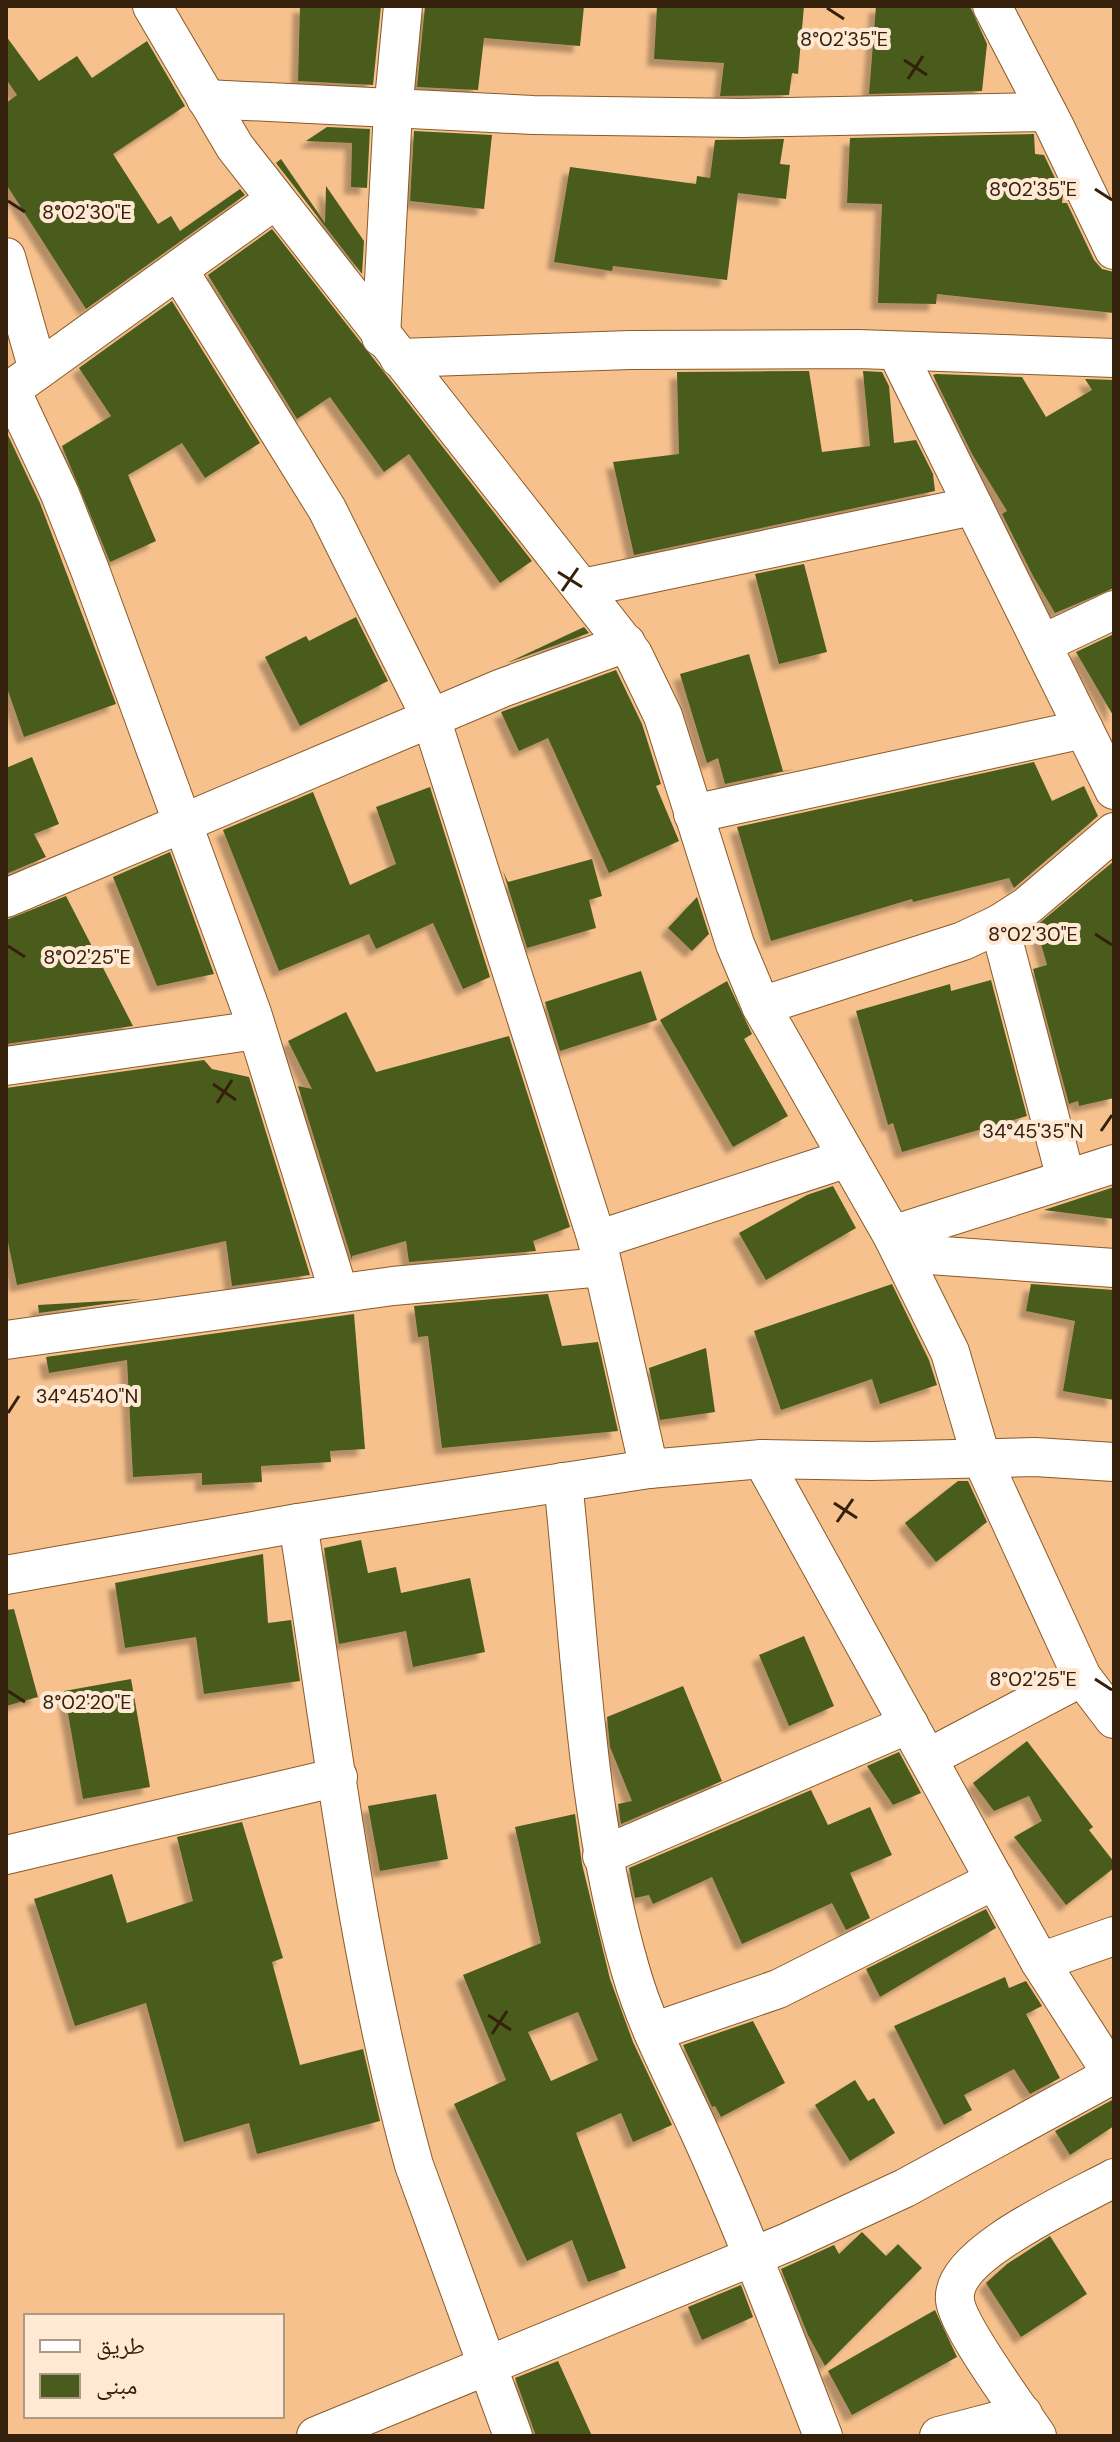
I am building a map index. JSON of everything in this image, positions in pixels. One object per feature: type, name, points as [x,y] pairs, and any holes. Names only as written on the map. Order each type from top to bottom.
[{"type":"street","points":[[152,6],[235,147],[626,643],[663,716],[735,944],[761,1006],[897,1244],[950,1352],[981,1457],[1082,1677],[1114,1719]]},
{"type":"street","points":[[390,347],[393,111],[403,6]]},
{"type":"street","points":[[992,6],[1114,250]]},
{"type":"street","points":[[206,99],[393,111],[742,118],[1047,112]]},
{"type":"street","points":[[18,384],[275,200]]},
{"type":"street","points":[[6,257],[18,384],[80,544],[257,1030],[339,1293]]},
{"type":"street","points":[[179,271],[327,509],[431,718],[600,1254],[649,1469]]},
{"type":"street","points":[[390,347],[897,352],[1114,358]]},
{"type":"street","points":[[897,352],[1114,790]]},
{"type":"street","points":[[582,588],[973,506]]},
{"type":"street","points":[[1042,644],[1114,610]]},
{"type":"street","points":[[6,898],[431,718],[626,643]]},
{"type":"street","points":[[693,814],[1084,729]]},
{"type":"street","points":[[761,1006],[963,941],[999,924],[1027,906],[1114,832]]},
{"type":"street","points":[[999,924],[1066,1179]]},
{"type":"street","points":[[6,1066],[257,1030]]},
{"type":"street","points":[[6,1340],[600,1254],[848,1158]]},
{"type":"street","points":[[897,1244],[1066,1179],[1114,1164]]},
{"type":"street","points":[[897,1244],[1114,1268]]},
{"type":"street","points":[[6,1575],[298,1523],[649,1469],[762,1459],[885,1461],[981,1457],[1114,1462]]},
{"type":"street","points":[[316,2436],[751,2256],[905,2188],[1113,2076],[1040,1962],[762,1459]]},
{"type":"street","points":[[563,1482],[588,1770],[602,1856],[632,1977],[751,2256],[823,2436]]},
{"type":"street","points":[[298,1523],[376,2013],[414,2165],[513,2436]]},
{"type":"street","points":[[928,1758],[1082,1677]]},
{"type":"street","points":[[602,1856],[909,1724]]},
{"type":"street","points":[[6,1855],[338,1777]]},
{"type":"street","points":[[653,2032],[778,1989],[995,1880]]},
{"type":"street","points":[[1040,1962],[1114,1936]]},
{"type":"street","points":[[939,2436],[1030,2425],[954,2302],[956,2290],[968,2268],[987,2250],[1114,2178]]},
{"type":"building","points":[[300,6],[381,6],[373,85],[298,81]]},
{"type":"building","points":[[425,6],[584,6],[580,46],[484,38],[478,90],[417,87]]},
{"type":"building","points":[[657,6],[804,6],[798,74],[792,73],[789,95],[720,96],[724,63],[654,59]]},
{"type":"building","points":[[876,6],[970,6],[987,44],[982,91],[869,94]]},
{"type":"building","points":[[6,36],[39,81],[77,56],[92,78],[147,41],[185,106],[113,154],[158,224],[171,216],[180,231],[240,189],[245,195],[86,309],[6,184],[6,103],[17,95],[6,79]]},
{"type":"building","points":[[327,127],[370,129],[367,188],[351,187],[352,143],[306,141]]},
{"type":"building","points":[[414,131],[492,135],[484,209],[410,201]]},
{"type":"building","points":[[1034,134],[1035,154],[1044,155],[1063,195],[1062,203],[1067,203],[1094,260],[1102,269],[1114,272],[1114,313],[937,294],[936,304],[878,303],[882,204],[847,203],[850,138]]},
{"type":"building","points":[[784,139],[780,164],[790,165],[786,199],[738,193],[727,280],[613,266],[612,271],[554,262],[570,167],[696,184],[697,176],[710,178],[715,140]]},
{"type":"building","points":[[281,159],[325,223],[326,186],[364,241],[362,274],[276,163]]},
{"type":"building","points":[[272,229],[532,561],[500,583],[409,454],[384,472],[330,397],[297,419],[208,275]]},
{"type":"building","points":[[172,301],[260,443],[205,478],[182,443],[128,475],[156,541],[110,562],[62,446],[111,416],[79,368]]},
{"type":"building","points":[[809,371],[822,452],[870,446],[863,371],[882,372],[889,386],[894,443],[916,440],[933,474],[935,491],[634,555],[613,462],[679,454],[677,372]]},
{"type":"building","points":[[933,375],[1022,377],[1046,417],[1092,390],[1085,379],[1114,380],[1114,588],[1055,613],[1002,514],[1007,511],[972,454]]},
{"type":"building","points":[[6,431],[40,503],[116,704],[24,737],[6,685]]},
{"type":"building","points":[[804,564],[827,652],[779,664],[755,574]]},
{"type":"building","points":[[356,617],[388,681],[300,726],[265,657],[306,636],[309,641]]},
{"type":"building","points":[[584,627],[589,633],[507,663]]},
{"type":"building","points":[[1114,634],[1114,717],[1076,652]]},
{"type":"building","points":[[749,654],[783,771],[795,769],[725,784],[718,758],[707,763],[680,674]]},
{"type":"building","points":[[616,670],[642,724],[661,784],[656,786],[679,841],[609,873],[548,738],[519,751],[501,712]]},
{"type":"building","points":[[32,757],[59,824],[34,834],[46,857],[6,874],[6,768]]},
{"type":"building","points":[[1034,762],[1052,801],[1084,786],[1098,816],[1014,888],[1009,878],[913,902],[912,899],[771,941],[737,827]]},
{"type":"building","points":[[430,787],[490,977],[463,989],[433,923],[376,949],[369,934],[279,971],[223,830],[313,792],[350,885],[396,864],[376,807]]},
{"type":"building","points":[[170,852],[214,974],[157,986],[113,877]]},
{"type":"building","points":[[592,859],[602,896],[589,900],[596,928],[527,948],[503,871],[508,882]]},
{"type":"building","points":[[1114,861],[1114,1098],[1079,1106],[1078,1101],[1069,1104],[1033,969],[1047,965],[1036,926]]},
{"type":"building","points":[[66,896],[133,1026],[6,1044],[6,920]]},
{"type":"building","points":[[697,897],[709,934],[692,951],[668,928]]},
{"type":"building","points":[[641,971],[657,1020],[560,1051],[545,1002]]},
{"type":"building","points":[[991,980],[1027,1116],[902,1152],[893,1123],[888,1125],[856,1011],[950,984],[951,991]]},
{"type":"building","points":[[727,981],[752,1034],[744,1039],[788,1116],[733,1147],[660,1020]]},
{"type":"building","points":[[346,1012],[376,1072],[509,1036],[570,1227],[533,1241],[536,1251],[409,1262],[406,1241],[352,1256],[352,1260],[298,1086],[312,1089],[288,1041]]},
{"type":"building","points":[[204,1060],[212,1069],[249,1077],[310,1275],[232,1286],[226,1241],[17,1285],[6,1233],[6,1088]]},
{"type":"building","points":[[833,1186],[856,1228],[766,1280],[739,1233],[807,1195]]},
{"type":"building","points":[[1114,1187],[1114,1219],[1044,1210]]},
{"type":"building","points":[[892,1284],[929,1360],[937,1385],[880,1404],[872,1379],[781,1410],[754,1331]]},
{"type":"building","points":[[1031,1284],[1114,1290],[1114,1400],[1063,1391],[1075,1321],[1026,1311]]},
{"type":"building","points":[[548,1294],[562,1346],[598,1342],[618,1431],[442,1448],[428,1336],[418,1337],[414,1306]]},
{"type":"building","points":[[142,1299],[39,1313],[38,1305]]},
{"type":"building","points":[[354,1314],[365,1449],[330,1451],[331,1462],[261,1466],[262,1482],[202,1485],[202,1473],[133,1477],[127,1360],[49,1373],[46,1357]]},
{"type":"building","points":[[706,1348],[715,1412],[660,1420],[649,1368]]},
{"type":"building","points":[[958,1481],[968,1481],[987,1522],[936,1562],[905,1523]]},
{"type":"building","points":[[361,1540],[368,1573],[396,1567],[401,1593],[470,1578],[485,1652],[413,1667],[406,1631],[339,1644],[324,1548]]},
{"type":"building","points":[[263,1554],[268,1623],[291,1620],[300,1681],[204,1694],[196,1637],[125,1648],[115,1583]]},
{"type":"building","points":[[14,1609],[38,1697],[6,1706],[6,1610]]},
{"type":"building","points":[[804,1636],[834,1706],[789,1726],[759,1655]]},
{"type":"building","points":[[131,1679],[150,1787],[83,1799],[64,1691]]},
{"type":"building","points":[[683,1686],[722,1781],[621,1824],[618,1804],[632,1801],[610,1747],[607,1717]]},
{"type":"building","points":[[1027,1741],[1093,1827],[1089,1830],[1114,1862],[1114,1868],[1066,1905],[1014,1837],[1042,1821],[1029,1796],[994,1811],[973,1783]]},
{"type":"building","points":[[899,1752],[921,1793],[893,1805],[867,1766]]},
{"type":"building","points":[[811,1790],[828,1825],[870,1807],[892,1855],[850,1873],[870,1918],[846,1930],[832,1903],[742,1944],[712,1877],[653,1904],[649,1895],[635,1898],[629,1868]]},
{"type":"building","points":[[436,1794],[448,1859],[380,1871],[368,1806]]},
{"type":"building","points":[[575,1814],[582,1864],[610,1979],[633,2042],[672,2125],[633,2142],[621,2113],[576,2133],[626,2268],[588,2282],[572,2240],[527,2261],[454,2104],[506,2080],[463,1975],[541,1943],[515,1827]],"holes":[[[578,2012],[598,2060],[551,2081],[528,2032]]]},
{"type":"building","points":[[242,1822],[283,1958],[272,1962],[300,2065],[363,2049],[380,2121],[257,2154],[249,2123],[184,2142],[146,2003],[75,2026],[34,1899],[112,1874],[127,1923],[193,1901],[177,1837]]},
{"type":"building","points":[[986,1909],[996,1928],[880,1997],[866,1969]]},
{"type":"building","points":[[1005,1977],[1009,1988],[1026,1981],[1042,2006],[1026,2014],[1060,2078],[1030,2094],[1014,2069],[964,2095],[972,2110],[944,2125],[894,2026]]},
{"type":"building","points":[[753,2021],[785,2083],[721,2117],[715,2106],[712,2107],[683,2045]]},
{"type":"building","points":[[855,2080],[868,2101],[874,2098],[895,2133],[850,2161],[815,2105]]},
{"type":"building","points":[[1114,2099],[1114,2126],[1070,2155],[1055,2131]]},
{"type":"building","points":[[862,2232],[886,2256],[898,2244],[922,2268],[825,2366],[808,2335],[781,2269],[834,2245],[839,2254]]},
{"type":"building","points":[[1050,2236],[1087,2294],[1021,2337],[986,2283],[1007,2264]]},
{"type":"building","points":[[741,2285],[753,2317],[702,2340],[688,2307]]},
{"type":"building","points":[[935,2310],[957,2357],[852,2415],[828,2371]]},
{"type":"building","points":[[558,2361],[592,2436],[536,2436],[515,2378]]}]
